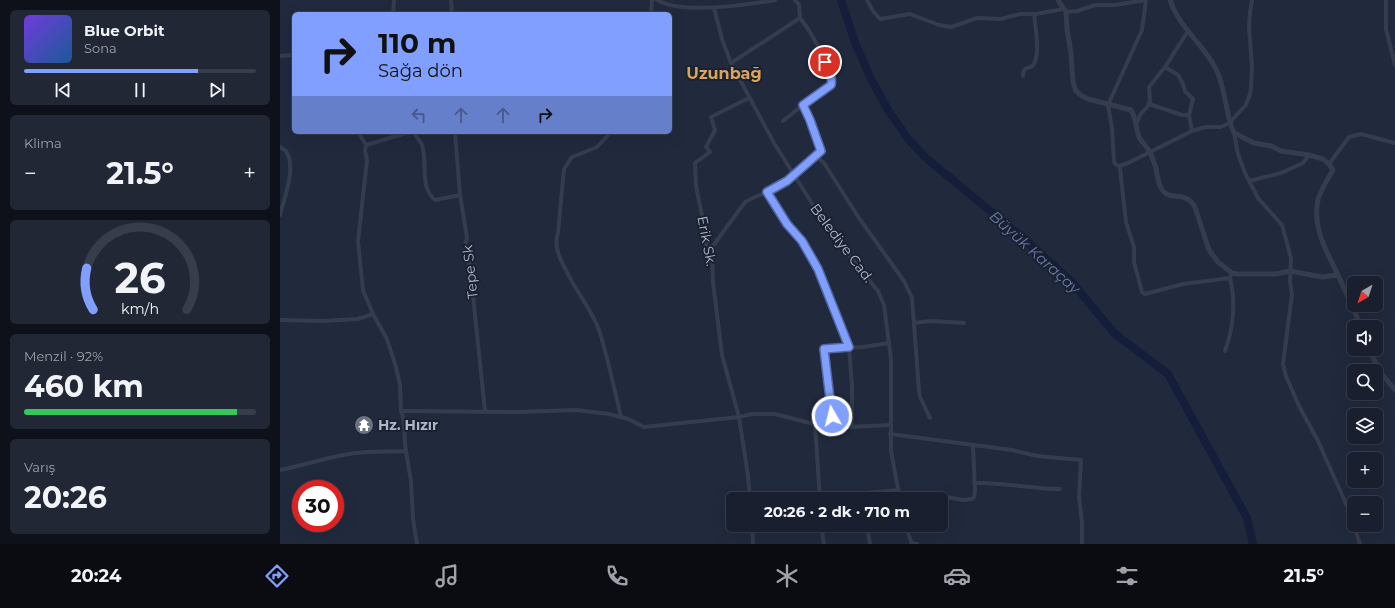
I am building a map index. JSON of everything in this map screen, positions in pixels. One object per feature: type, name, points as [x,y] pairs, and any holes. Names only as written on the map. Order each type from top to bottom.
[{"type":"street","points":[[393,12],[394,0]]},
{"type":"street","points":[[451,0],[452,12]]},
{"type":"street","points":[[651,12],[652,0]]},
{"type":"street","points":[[657,0],[663,3],[681,6],[714,8],[775,0]]},
{"type":"street","points":[[783,121],[831,85],[832,82],[818,46],[800,18],[799,5],[795,0]]},
{"type":"street","points":[[868,0],[873,11],[880,19],[910,14],[944,26],[955,26],[977,18],[1001,19],[1020,14],[1034,14],[1065,10],[1077,11],[1095,5],[1115,5],[1146,0],[1142,30],[1108,105],[1112,128],[1114,161],[1118,166],[1126,222],[1134,247],[1134,262],[1142,292],[1145,294],[1183,284],[1237,274],[1276,274],[1290,271],[1322,277],[1338,275]]},
{"type":"street","points":[[1058,0],[1065,10],[1071,53],[1073,82],[1076,92],[1082,96],[1108,105],[1131,110],[1134,114],[1140,139],[1150,151],[1156,167],[1160,186],[1164,193],[1170,196],[1185,197],[1192,201],[1209,250],[1231,275],[1234,298],[1233,316],[1230,337],[1225,351]]},
{"type":"street","points":[[1170,0],[1174,11],[1215,68],[1223,89],[1229,123],[1234,133],[1238,154],[1249,181],[1258,198],[1282,225],[1291,258],[1290,282],[1292,294],[1283,364],[1286,376],[1299,406],[1318,441],[1347,506],[1360,544]]},
{"type":"street","points":[[1118,166],[1192,130],[1206,127],[1221,127],[1229,123],[1246,105],[1250,94],[1252,67],[1250,12],[1252,0]]},
{"type":"street","points":[[1386,0],[1386,29],[1395,65]]},
{"type":"street","name":"Belediye Cad.","points":[[714,8],[730,63],[749,98],[794,175],[840,244],[878,291],[884,305],[891,373],[891,451],[899,492]]},
{"type":"street","points":[[1023,76],[1024,70],[1034,65],[1037,57],[1034,14]]},
{"type":"street","points":[[730,63],[800,18]]},
{"type":"street","points":[[1136,125],[1140,115],[1149,104],[1151,97],[1149,87],[1165,67],[1188,31]]},
{"type":"street","points":[[280,56],[292,55]]},
{"type":"street","points":[[1165,67],[1180,78],[1185,91],[1193,99],[1189,115],[1192,130]]},
{"type":"street","name":"Erik Sk.","points":[[749,98],[711,117],[715,130],[706,147],[710,152],[695,163],[696,186],[706,235],[706,245],[712,252],[713,282],[722,355],[739,417],[749,492]]},
{"type":"street","points":[[1149,104],[1182,115],[1189,115]]},
{"type":"street","points":[[710,250],[745,202],[781,185],[821,151],[803,105]]},
{"type":"street","points":[[1234,133],[1254,143],[1271,146],[1281,151],[1309,155],[1323,159],[1329,164],[1332,170],[1322,188],[1318,202],[1317,220],[1319,233],[1358,320]]},
{"type":"street","points":[[359,134],[366,145],[365,151],[367,160],[358,242],[364,290],[373,314],[387,338],[400,385],[401,411],[404,421],[406,451],[411,482],[413,519],[417,544]]},
{"type":"street","points":[[366,145],[403,134]]},
{"type":"street","points":[[414,134],[422,145],[426,185],[429,195],[435,200],[460,195]]},
{"type":"street","name":"Tepe Sk","points":[[455,134],[460,195],[466,237],[465,246],[470,267],[484,412]]},
{"type":"street","points":[[609,134],[597,147],[572,157],[564,169],[558,233],[555,241],[561,260],[598,330],[621,417]]},
{"type":"street","points":[[1329,164],[1350,137],[1361,134],[1395,143]]},
{"type":"street","points":[[280,147],[287,152],[291,164],[280,215]]},
{"type":"street","points":[[1249,181],[1281,173],[1303,163],[1309,155]]},
{"type":"street","points":[[816,156],[824,163],[859,218],[904,282],[912,298],[919,391],[920,397],[930,418]]},
{"type":"street","points":[[767,192],[787,224],[802,241],[818,269],[849,347],[852,386],[852,426]]},
{"type":"street","points":[[280,320],[324,321],[358,319],[373,314]]},
{"type":"street","points":[[914,323],[931,321],[964,324]]},
{"type":"street","points":[[833,428],[824,349],[863,347],[889,343]]},
{"type":"street","points":[[1372,356],[1382,374],[1395,390]]},
{"type":"street","points":[[401,411],[484,412],[576,410],[609,414],[621,417],[644,427],[739,417],[752,414],[775,414],[829,428],[890,425]]},
{"type":"street","points":[[815,425],[820,492]]},
{"type":"street","points":[[890,434],[1012,450],[1037,456],[1080,460],[1079,497],[1082,524],[1082,544]]},
{"type":"street","points":[[948,497],[968,500],[974,497],[974,445]]},
{"type":"street","points":[[280,470],[302,466],[328,458],[357,453],[406,451]]},
{"type":"street","points":[[974,483],[1060,489]]},
{"type":"street","points":[[752,532],[752,544]]},
{"type":"street","points":[[823,532],[824,544]]},
{"type":"street","points":[[868,532],[870,544]]},
{"type":"street","points":[[907,532],[911,544],[917,544]]},
{"type":"waterway","name":"Büyük Karaçay","points":[[841,0],[856,45],[871,79],[888,110],[908,139],[926,158],[1023,238],[1071,281],[1114,333],[1168,374],[1247,518],[1253,544]]},
{"type":"place","name":"Hz. Hızır","points":[[364,425]]},
{"type":"district","name":"Uzunbağ","points":[[724,73]]},
{"type":"route","points":[[825,62],[831,78],[831,85],[803,105],[821,151],[787,181],[767,192],[787,224],[802,241],[818,269],[849,347],[824,349],[828,394],[832,416]]}]
